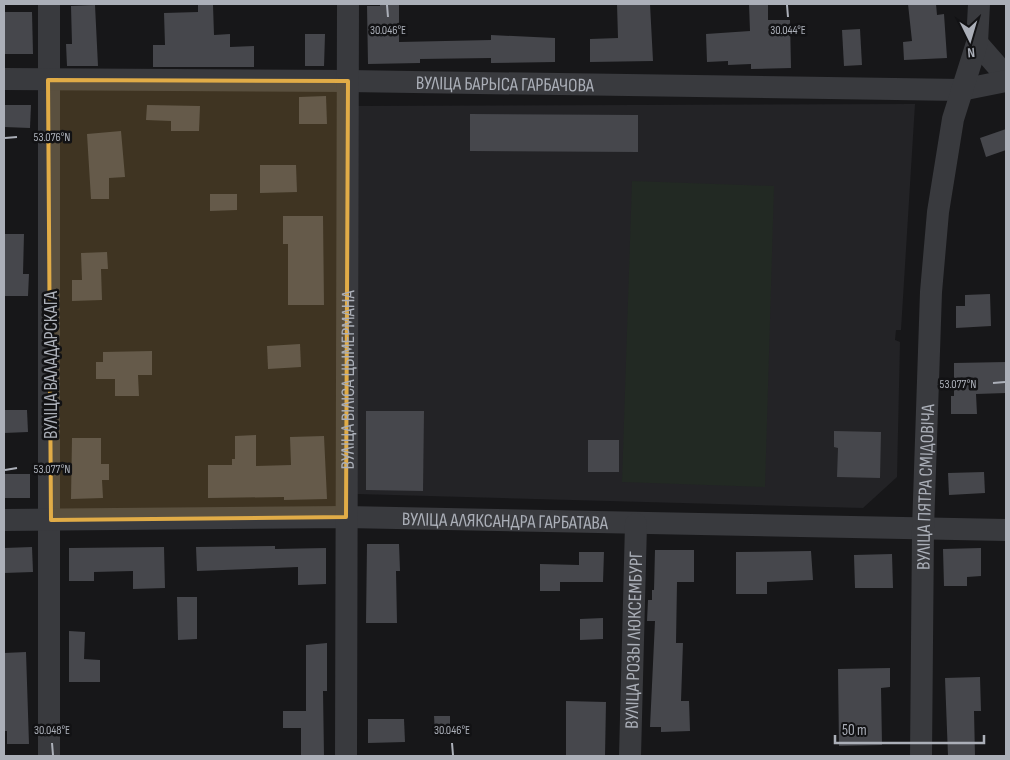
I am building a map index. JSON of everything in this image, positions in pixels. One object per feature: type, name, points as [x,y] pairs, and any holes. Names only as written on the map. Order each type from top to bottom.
[{"type":"street","name":"ВУЛІЦА ВАЛАДАРСКАГА","points":[[49,4],[51,520],[49,756]]},
{"type":"street","name":"ВУЛІЦА ВІЛІСА ЦЫМЕРМАНА","points":[[346,756],[348,4]]},
{"type":"street","name":"ВУЛІЦА ПЯТРА СМІДОВІЧА","points":[[921,756],[923,529],[931,292],[937,222],[953,119],[977,43],[979,4]]},
{"type":"street","points":[[977,43],[1006,76]]},
{"type":"street","name":"ВУЛІЦА БАРЫСА ГАРБАЧОВА","points":[[4,79],[348,81],[962,90],[1006,81]]},
{"type":"street","name":"ВУЛІЦА АЛЯКСАНДРА ГАРБАТАВА","points":[[4,520],[346,517],[1006,530]]},
{"type":"street","name":"ВУЛІЦА РОЗЫ ЛЮКСЕМБУРГ","points":[[630,756],[636,524]]},
{"type":"highlighted area","points":[[48,80],[348,81],[346,517],[51,520]]},
{"type":"shaded area","points":[[915,104],[901,330],[896,330],[895,340],[900,342],[897,477],[863,508],[357,494],[358,106]]},
{"type":"shaded area","points":[[632,181],[774,186],[765,487],[622,482]]},
{"type":"building","points":[[380,4],[399,4],[399,42],[491,40],[491,35],[555,38],[555,62],[491,63],[491,58],[420,59],[420,63],[368,64],[367,6],[380,6]]},
{"type":"building","points":[[617,4],[650,4],[653,61],[590,62],[590,39],[618,38]]},
{"type":"building","points":[[749,4],[768,4],[768,20],[790,20],[791,68],[751,69],[751,64],[728,65],[728,61],[707,62],[706,34],[750,31]]},
{"type":"building","points":[[908,4],[936,4],[937,15],[944,14],[947,58],[904,60],[903,42],[912,41]]},
{"type":"building","points":[[95,5],[98,66],[67,66],[66,44],[72,44],[71,6]]},
{"type":"building","points":[[198,5],[213,5],[214,35],[230,34],[230,47],[254,46],[254,67],[153,67],[153,45],[165,45],[164,13],[198,12]]},
{"type":"building","points":[[4,12],[32,12],[33,54],[4,54]]},
{"type":"building","points":[[860,29],[862,65],[844,66],[842,30]]},
{"type":"building","points":[[305,34],[325,34],[324,66],[305,66]]},
{"type":"building","points":[[326,96],[327,124],[299,124],[299,97]]},
{"type":"building","points":[[4,105],[31,105],[30,128],[4,127]]},
{"type":"building","points":[[147,105],[200,106],[199,131],[171,131],[171,121],[146,120]]},
{"type":"building","points":[[470,114],[638,115],[638,152],[470,151]]},
{"type":"building","points":[[1006,129],[1006,150],[986,157],[980,138]]},
{"type":"building","points":[[121,131],[125,177],[109,178],[109,199],[91,199],[87,134]]},
{"type":"building","points":[[260,165],[296,165],[297,192],[260,193]]},
{"type":"building","points":[[210,194],[237,194],[237,210],[210,211]]},
{"type":"building","points":[[283,216],[323,216],[324,305],[288,305],[288,244],[283,244]]},
{"type":"building","points":[[4,234],[24,234],[23,274],[29,274],[28,296],[4,296]]},
{"type":"building","points":[[107,252],[108,269],[101,269],[102,300],[72,301],[72,280],[82,280],[81,253]]},
{"type":"building","points":[[990,294],[991,326],[956,328],[956,306],[965,306],[965,295]]},
{"type":"building","points":[[300,344],[301,367],[268,369],[267,346]]},
{"type":"building","points":[[152,351],[152,375],[138,375],[139,396],[115,396],[115,379],[96,379],[96,362],[103,362],[103,352]]},
{"type":"building","points":[[1006,362],[1006,393],[976,394],[977,414],[951,414],[951,396],[954,396],[954,363]]},
{"type":"building","points":[[4,410],[27,410],[28,432],[4,433]]},
{"type":"building","points":[[366,411],[424,411],[423,491],[366,490]]},
{"type":"building","points":[[834,431],[881,432],[880,478],[837,477],[838,448],[834,447]]},
{"type":"building","points":[[256,435],[256,466],[291,465],[290,437],[324,436],[327,499],[284,500],[284,497],[208,498],[208,465],[232,465],[232,459],[235,459],[235,436]]},
{"type":"building","points":[[72,438],[101,438],[101,464],[109,464],[109,480],[102,480],[103,498],[71,499]]},
{"type":"building","points":[[588,440],[619,440],[619,472],[588,472]]},
{"type":"building","points":[[984,472],[985,493],[949,495],[948,473]]},
{"type":"building","points":[[4,474],[30,474],[30,498],[4,498]]},
{"type":"building","points":[[367,544],[399,544],[400,571],[396,571],[397,623],[366,623]]},
{"type":"building","points":[[275,546],[275,549],[326,548],[326,584],[298,585],[298,567],[197,571],[196,547]]},
{"type":"building","points":[[32,547],[33,572],[4,573],[4,548]]},
{"type":"building","points":[[164,547],[165,588],[133,589],[133,571],[94,572],[94,581],[69,581],[69,548]]},
{"type":"building","points":[[981,548],[981,576],[967,577],[967,586],[944,586],[943,549]]},
{"type":"building","points":[[655,550],[694,550],[694,582],[677,582],[676,643],[683,643],[681,701],[689,701],[690,731],[661,732],[661,727],[650,727],[655,621],[647,621],[648,600],[652,600],[652,590],[654,590]]},
{"type":"building","points":[[811,551],[813,580],[767,582],[767,594],[736,594],[736,552]]},
{"type":"building","points":[[579,552],[604,552],[603,582],[560,582],[560,591],[540,591],[540,564],[579,565]]},
{"type":"building","points":[[892,554],[893,588],[855,588],[854,555]]},
{"type":"building","points":[[177,597],[197,597],[197,639],[178,640]]},
{"type":"building","points":[[603,618],[603,639],[580,640],[580,619]]},
{"type":"building","points":[[69,631],[85,632],[84,659],[100,660],[100,682],[69,682]]},
{"type":"building","points":[[327,643],[327,691],[323,691],[324,756],[301,756],[301,728],[283,728],[283,711],[306,711],[306,645]]},
{"type":"building","points":[[26,652],[29,744],[7,744],[7,731],[4,731],[4,653]]},
{"type":"building","points":[[890,668],[890,687],[881,688],[882,745],[839,746],[838,669]]},
{"type":"building","points":[[980,677],[981,711],[974,711],[975,756],[948,756],[945,678]]},
{"type":"building","points":[[566,701],[606,702],[605,756],[566,756]]},
{"type":"building","points":[[434,716],[450,716],[450,734],[435,734]]},
{"type":"building","points":[[368,719],[404,719],[405,742],[368,743]]}]
